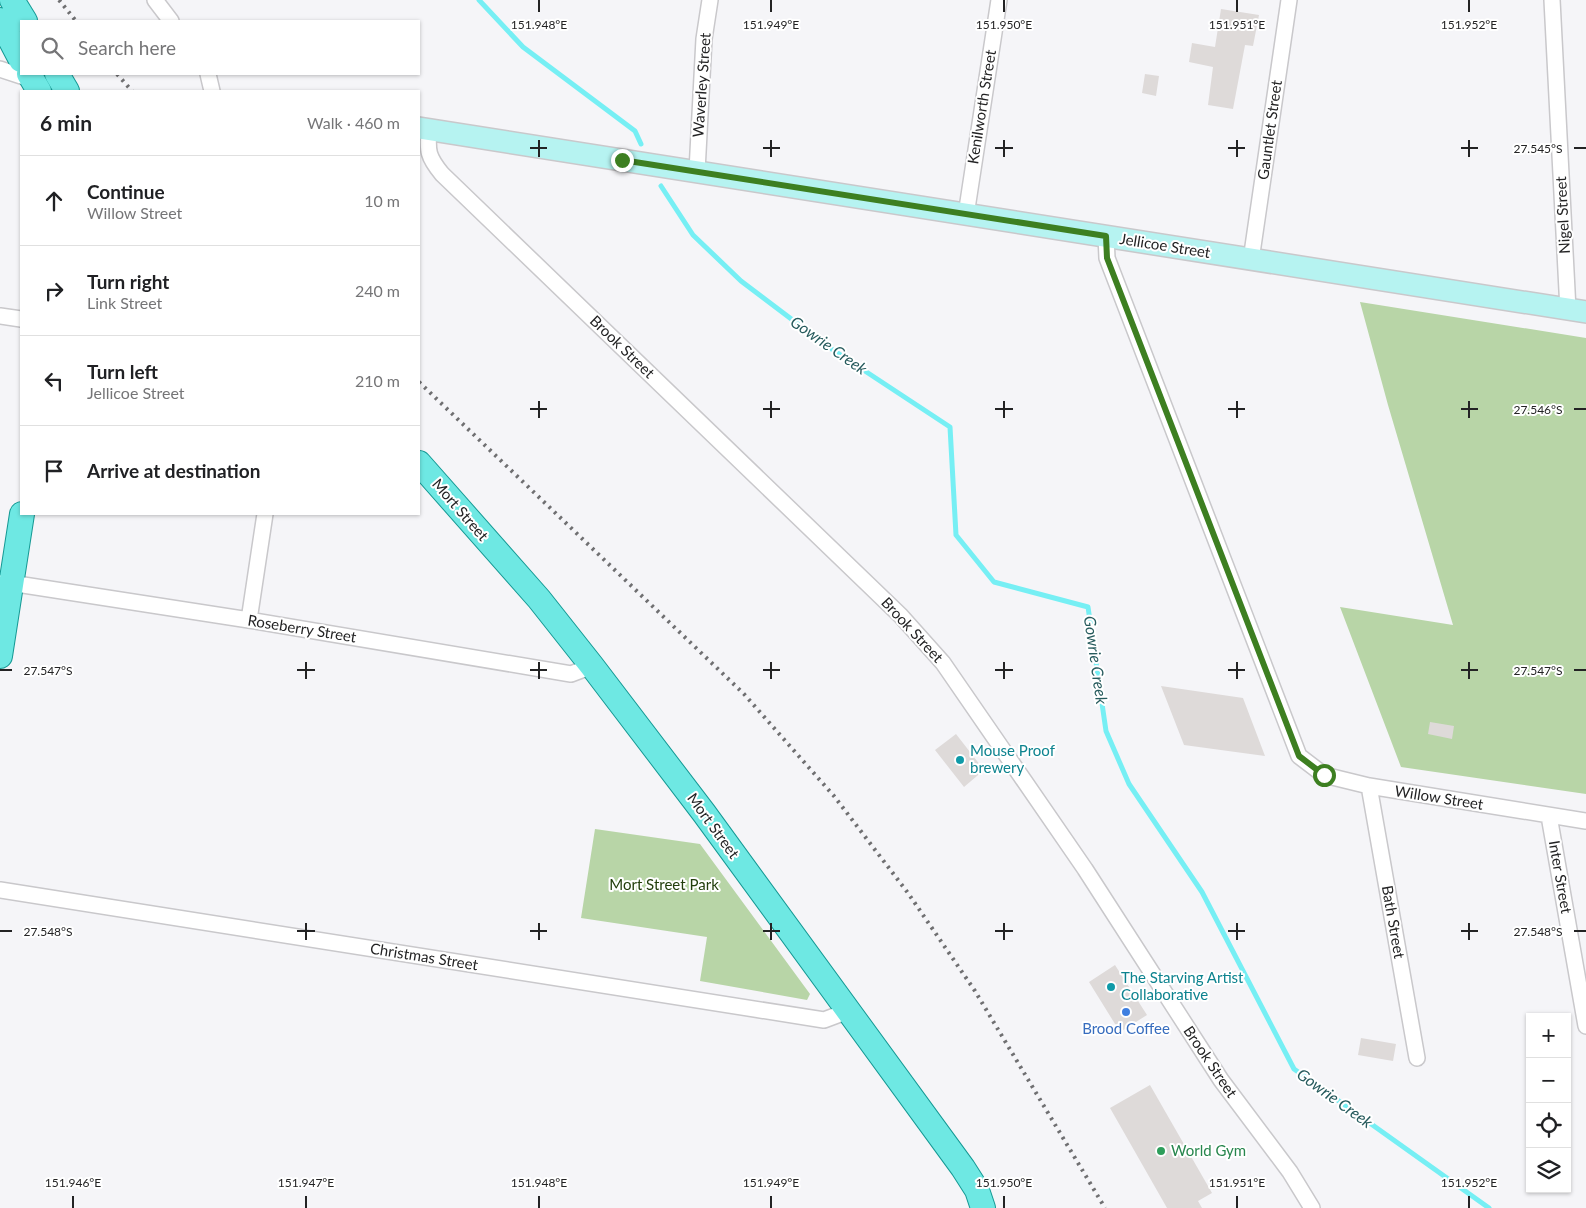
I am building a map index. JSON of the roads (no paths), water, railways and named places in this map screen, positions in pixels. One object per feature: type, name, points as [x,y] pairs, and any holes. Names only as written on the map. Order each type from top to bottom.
[{"type":"main road","points":[[12,0],[24,20]]},
{"type":"main road","points":[[0,20],[20,57]]},
{"type":"main road","points":[[58,75],[66,90]]},
{"type":"main road","name":"Jellicoe Street","points":[[424,129],[1577,311]]},
{"type":"main road","name":"Mort Street","points":[[420,464],[539,599],[704,813],[963,1168],[977,1190],[983,1208]]},
{"type":"main road","points":[[0,656],[6,583],[22,515]]},
{"type":"street","points":[[155,0],[170,20]]},
{"type":"street","name":"Waverley Street","points":[[688,170],[710,0]]},
{"type":"street","name":"Kenilworth Street","points":[[966,215],[998,0]]},
{"type":"street","name":"Gauntlet Street","points":[[1251,260],[1289,0]]},
{"type":"street","name":"Nigel Street","points":[[1552,0],[1577,311]]},
{"type":"street","points":[[0,69],[20,74]]},
{"type":"street","points":[[208,75],[212,90]]},
{"type":"street","name":"Brook Street","points":[[424,129],[430,155],[442,174],[901,616],[943,663],[1085,869],[1221,1080],[1290,1172],[1312,1208]]},
{"type":"street","name":"Willow Street","points":[[1106,236],[1107,258],[1299,756],[1324,775],[1369,786],[1586,821]]},
{"type":"street","points":[[0,316],[20,320]]},
{"type":"street","points":[[249,620],[265,515]]},
{"type":"street","name":"Roseberry Street","points":[[6,583],[249,620],[571,674],[592,666]]},
{"type":"street","name":"Bath Street","points":[[1369,786],[1416,1058]]},
{"type":"street","name":"Inter Street","points":[[1549,816],[1586,1026]]},
{"type":"street","name":"Christmas Street","points":[[0,890],[824,1020],[848,1011]]},
{"type":"waterway","name":"Gowrie Creek","points":[[479,0],[523,47],[635,131],[641,144]]},
{"type":"waterway","name":"Gowrie Creek","points":[[661,186],[693,235],[741,281],[827,346],[950,427],[956,535],[994,582],[1088,607],[1106,731],[1129,784],[1202,892],[1294,1069],[1489,1208]]},
{"type":"railway","points":[[59,0],[75,20]]},
{"type":"railway","points":[[118,75],[131,90]]},
{"type":"railway","points":[[420,383],[744,694],[834,796],[908,893],[975,991],[1105,1208]]},
{"type":"place","name":"Mouse Proof brewery","points":[[960,760]]},
{"type":"place","name":"The Starving Artist Collaborative","points":[[1111,987]]},
{"type":"place","name":"Brood Coffee","points":[[1126,1012]]},
{"type":"place","name":"World Gym","points":[[1161,1151]]},
{"type":"park label","name":"Mort Street Park","points":[[664,885]]}]
